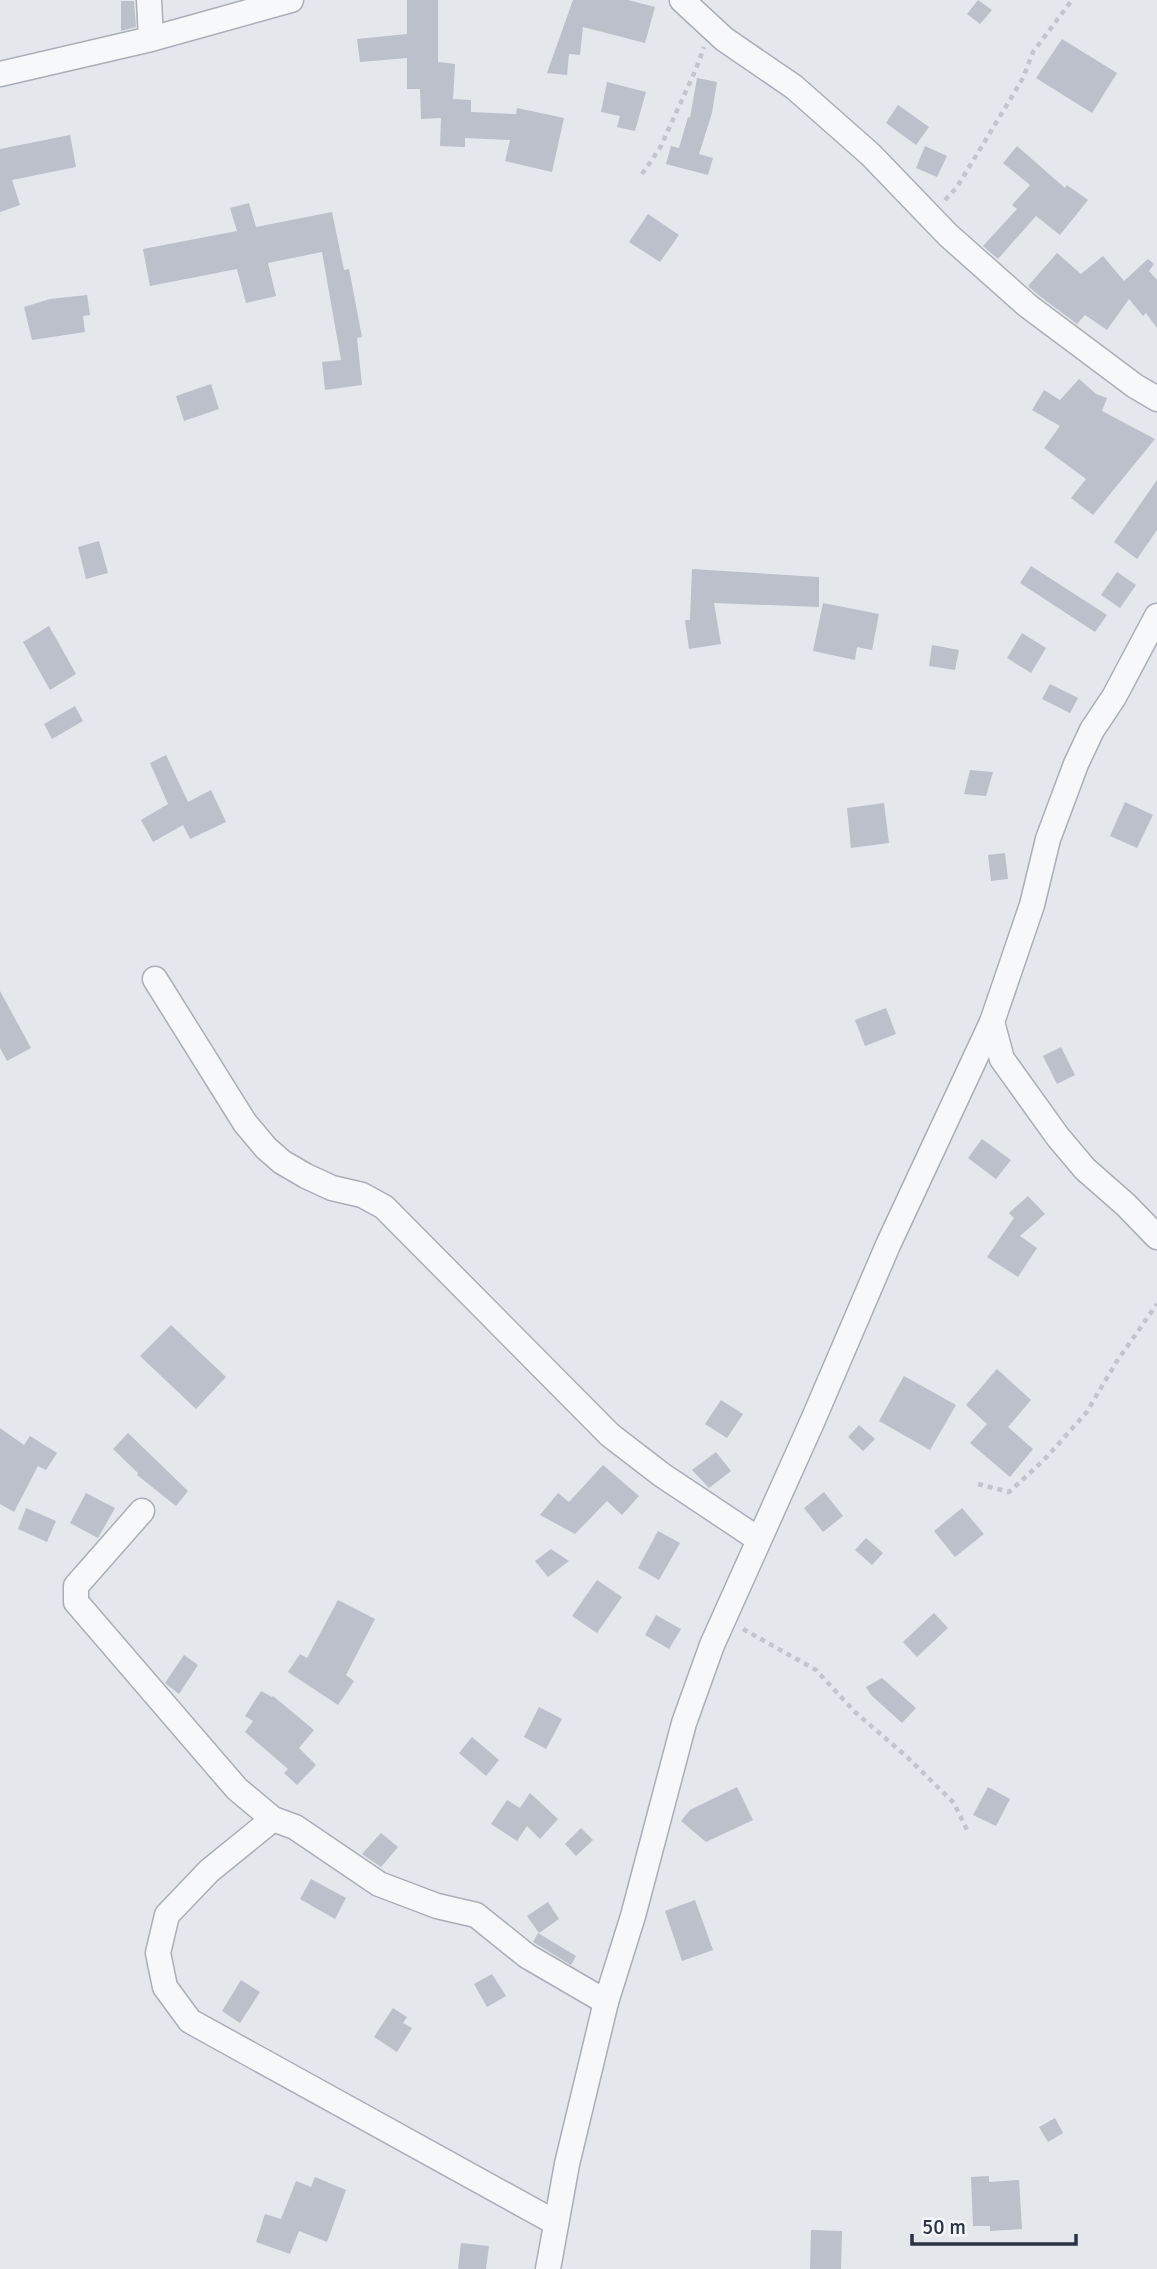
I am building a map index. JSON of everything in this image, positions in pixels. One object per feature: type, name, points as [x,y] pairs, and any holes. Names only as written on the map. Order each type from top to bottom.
[{"type":"street","points":[[149,0],[150,39]]},
{"type":"street","points":[[0,74],[150,39],[291,0]]},
{"type":"street","points":[[682,0],[724,38],[794,87],[871,155],[930,216],[1028,306],[1135,386],[1157,399]]},
{"type":"street","points":[[548,2269],[567,2164],[606,2002],[651,1852],[684,1723],[723,1619],[758,1539],[813,1420],[888,1245],[992,1022],[1032,905],[1048,839],[1076,764],[1092,730],[1114,697],[1157,616]]},
{"type":"street","points":[[155,979],[246,1123],[266,1149],[282,1162],[332,1188],[362,1195],[384,1207],[610,1435],[662,1475],[758,1539]]},
{"type":"street","points":[[992,1022],[1003,1059],[1058,1138],[1085,1169],[1157,1237]]},
{"type":"street","points":[[142,1511],[76,1586],[76,1602],[237,1789],[273,1819],[295,1827],[379,1884],[437,1906],[476,1915],[527,1956],[606,2002]]},
{"type":"street","points":[[273,1819],[209,1871],[167,1915],[159,1953],[164,1987],[190,2021],[556,2222]]},
{"type":"path","points":[[930,216],[957,187],[1023,78],[1033,52],[1072,0]]},
{"type":"path","points":[[642,174],[660,148],[696,69],[710,26]]},
{"type":"path","points":[[978,1484],[1009,1492],[1044,1460],[1086,1413],[1117,1361],[1157,1304]]},
{"type":"path","points":[[723,1619],[816,1670],[855,1712],[906,1756],[954,1803],[967,1830]]},
{"type":"building","points":[[407,0],[438,0],[438,62],[455,64],[453,99],[471,100],[471,112],[516,114],[517,108],[564,118],[552,172],[505,161],[510,140],[465,138],[465,147],[440,146],[441,118],[421,119],[420,89],[407,89],[407,58],[360,62],[357,39],[407,34]]},
{"type":"building","points":[[573,0],[628,0],[655,7],[645,43],[583,27],[580,55],[569,54],[567,75],[547,73]]},
{"type":"building","points":[[978,0],[992,10],[980,24],[967,14]]},
{"type":"building","points":[[121,1],[134,1],[136,27],[121,31]]},
{"type":"building","points":[[1062,39],[1117,73],[1092,113],[1036,78]]},
{"type":"building","points":[[697,78],[717,82],[712,113],[699,154],[713,158],[708,175],[666,164],[671,146],[679,148],[688,117],[690,118]]},
{"type":"building","points":[[607,82],[646,92],[635,131],[617,127],[620,116],[601,112]]},
{"type":"building","points":[[898,105],[929,127],[916,145],[886,123]]},
{"type":"building","points":[[70,135],[76,167],[12,180],[20,205],[0,212],[0,149]]},
{"type":"building","points":[[925,146],[947,156],[937,177],[916,168]]},
{"type":"building","points":[[1017,146],[1065,188],[1067,185],[1088,200],[1060,235],[1036,216],[998,259],[983,246],[1017,209],[1012,205],[1030,185],[1003,163]]},
{"type":"building","points":[[249,203],[256,227],[332,212],[344,270],[349,269],[362,337],[357,338],[362,385],[325,390],[322,362],[341,360],[322,252],[268,263],[276,296],[246,303],[237,269],[150,286],[143,249],[237,231],[230,208]]},
{"type":"building","points":[[648,214],[679,235],[660,262],[629,242]]},
{"type":"building","points":[[1057,253],[1081,274],[1103,256],[1124,281],[1148,259],[1154,264],[1149,271],[1157,280],[1157,328],[1146,313],[1143,316],[1129,299],[1107,330],[1085,315],[1077,324],[1037,294],[1028,286]]},
{"type":"building","points":[[87,295],[90,315],[83,316],[85,332],[32,340],[24,307],[50,299]]},
{"type":"building","points":[[1079,379],[1096,394],[1107,398],[1102,411],[1155,439],[1093,515],[1071,498],[1086,479],[1044,448],[1060,426],[1032,410],[1044,390],[1060,400]]},
{"type":"building","points":[[211,384],[219,409],[184,421],[176,396]]},
{"type":"building","points":[[1157,480],[1157,530],[1137,559],[1114,542]]},
{"type":"building","points":[[99,541],[108,573],[86,579],[78,547]]},
{"type":"building","points":[[1031,566],[1107,615],[1095,632],[1020,583]]},
{"type":"building","points":[[692,569],[819,577],[819,607],[714,603],[721,644],[689,649],[685,620],[690,620]]},
{"type":"building","points":[[1117,572],[1136,585],[1120,608],[1101,595]]},
{"type":"building","points":[[823,603],[879,614],[872,650],[857,647],[855,660],[813,651]]},
{"type":"building","points":[[49,626],[76,674],[50,690],[23,642]]},
{"type":"building","points":[[1022,633],[1046,648],[1031,673],[1007,658]]},
{"type":"building","points":[[932,645],[959,650],[955,670],[929,666]]},
{"type":"building","points":[[1050,684],[1078,698],[1070,713],[1042,699]]},
{"type":"building","points":[[75,706],[83,721],[52,739],[44,724]]},
{"type":"building","points":[[166,755],[188,802],[211,790],[226,822],[190,839],[183,825],[153,842],[141,820],[168,804],[150,763]]},
{"type":"building","points":[[970,770],[993,772],[986,796],[964,794]]},
{"type":"building","points":[[1125,802],[1153,815],[1137,848],[1110,836]]},
{"type":"building","points":[[884,803],[889,843],[851,848],[847,808]]},
{"type":"building","points":[[1005,853],[1008,879],[991,881],[988,855]]},
{"type":"building","points":[[0,991],[31,1048],[7,1061],[0,1048]]},
{"type":"building","points":[[886,1008],[896,1034],[865,1046],[855,1020]]},
{"type":"building","points":[[1061,1047],[1075,1075],[1057,1084],[1043,1056]]},
{"type":"building","points":[[982,1139],[1011,1160],[996,1179],[968,1158]]},
{"type":"building","points":[[1028,1196],[1045,1214],[1020,1236],[1037,1248],[1018,1277],[987,1257],[1014,1218],[1009,1213]]},
{"type":"building","points":[[171,1325],[226,1377],[196,1409],[140,1356]]},
{"type":"building","points":[[997,1369],[1031,1400],[1008,1427],[1033,1449],[1010,1477],[970,1443],[987,1424],[966,1405]]},
{"type":"building","points":[[904,1376],[956,1405],[930,1450],[879,1421]]},
{"type":"building","points":[[721,1400],[743,1414],[727,1438],[705,1424]]},
{"type":"building","points":[[859,1425],[875,1439],[863,1451],[848,1437]]},
{"type":"building","points":[[0,1428],[24,1445],[30,1436],[57,1453],[46,1470],[38,1466],[14,1512],[0,1504]]},
{"type":"building","points":[[128,1433],[188,1491],[176,1506],[137,1475],[113,1449]]},
{"type":"building","points":[[716,1452],[731,1471],[709,1488],[692,1470]]},
{"type":"building","points":[[603,1465],[639,1496],[622,1515],[607,1501],[575,1534],[540,1515],[558,1493],[569,1502]]},
{"type":"building","points":[[824,1492],[843,1516],[823,1532],[804,1508]]},
{"type":"building","points":[[86,1493],[115,1508],[98,1538],[70,1523]]},
{"type":"building","points":[[26,1508],[56,1521],[47,1542],[18,1529]]},
{"type":"building","points":[[962,1508],[984,1534],[955,1557],[934,1531]]},
{"type":"building","points":[[658,1531],[680,1543],[659,1580],[638,1568]]},
{"type":"building","points":[[866,1538],[883,1553],[872,1565],[855,1550]]},
{"type":"building","points":[[551,1549],[569,1561],[548,1577],[535,1561]]},
{"type":"building","points":[[597,1580],[622,1597],[597,1633],[572,1616]]},
{"type":"building","points":[[338,1600],[375,1619],[346,1675],[354,1681],[338,1705],[288,1672],[300,1654],[307,1658]]},
{"type":"building","points":[[934,1613],[948,1628],[917,1657],[903,1642]]},
{"type":"building","points":[[656,1615],[681,1629],[669,1649],[645,1635]]},
{"type":"building","points":[[184,1655],[198,1665],[179,1694],[165,1683]]},
{"type":"building","points":[[882,1678],[916,1708],[902,1723],[871,1695],[866,1687]]},
{"type":"building","points":[[261,1691],[273,1696],[314,1730],[299,1748],[316,1765],[297,1785],[284,1773],[288,1769],[245,1732],[253,1721],[245,1716]]},
{"type":"building","points":[[539,1707],[562,1719],[546,1749],[524,1737]]},
{"type":"building","points":[[472,1737],[499,1760],[486,1776],[459,1753]]},
{"type":"building","points":[[737,1787],[753,1820],[706,1842],[681,1821],[690,1810]]},
{"type":"building","points":[[988,1787],[1010,1799],[996,1826],[973,1815]]},
{"type":"building","points":[[530,1793],[558,1819],[540,1839],[527,1826],[517,1841],[491,1824],[507,1800],[520,1808]]},
{"type":"building","points":[[581,1828],[593,1840],[576,1856],[565,1844]]},
{"type":"building","points":[[381,1833],[398,1847],[381,1867],[362,1854]]},
{"type":"building","points":[[311,1879],[346,1898],[335,1919],[300,1899]]},
{"type":"building","points":[[695,1900],[713,1950],[682,1961],[665,1911]]},
{"type":"building","points":[[548,1902],[559,1919],[539,1933],[527,1916]]},
{"type":"building","points":[[538,1933],[576,1956],[571,1965],[533,1942]]},
{"type":"building","points":[[492,1974],[506,1996],[487,2007],[474,1984]]},
{"type":"building","points":[[241,1980],[260,1992],[240,2023],[222,2011]]},
{"type":"building","points":[[393,2008],[407,2017],[403,2023],[412,2028],[397,2052],[374,2037]]},
{"type":"building","points":[[1055,2118],[1063,2133],[1048,2142],[1039,2127]]},
{"type":"building","points":[[989,2176],[989,2182],[1019,2180],[1022,2229],[990,2231],[990,2226],[973,2226],[971,2177]]},
{"type":"building","points":[[315,2177],[346,2190],[327,2242],[299,2231],[290,2254],[256,2242],[265,2214],[281,2219],[296,2181],[311,2187]]},
{"type":"building","points":[[811,2230],[842,2231],[841,2269],[810,2269]]},
{"type":"building","points":[[461,2243],[489,2246],[486,2269],[458,2269]]}]
